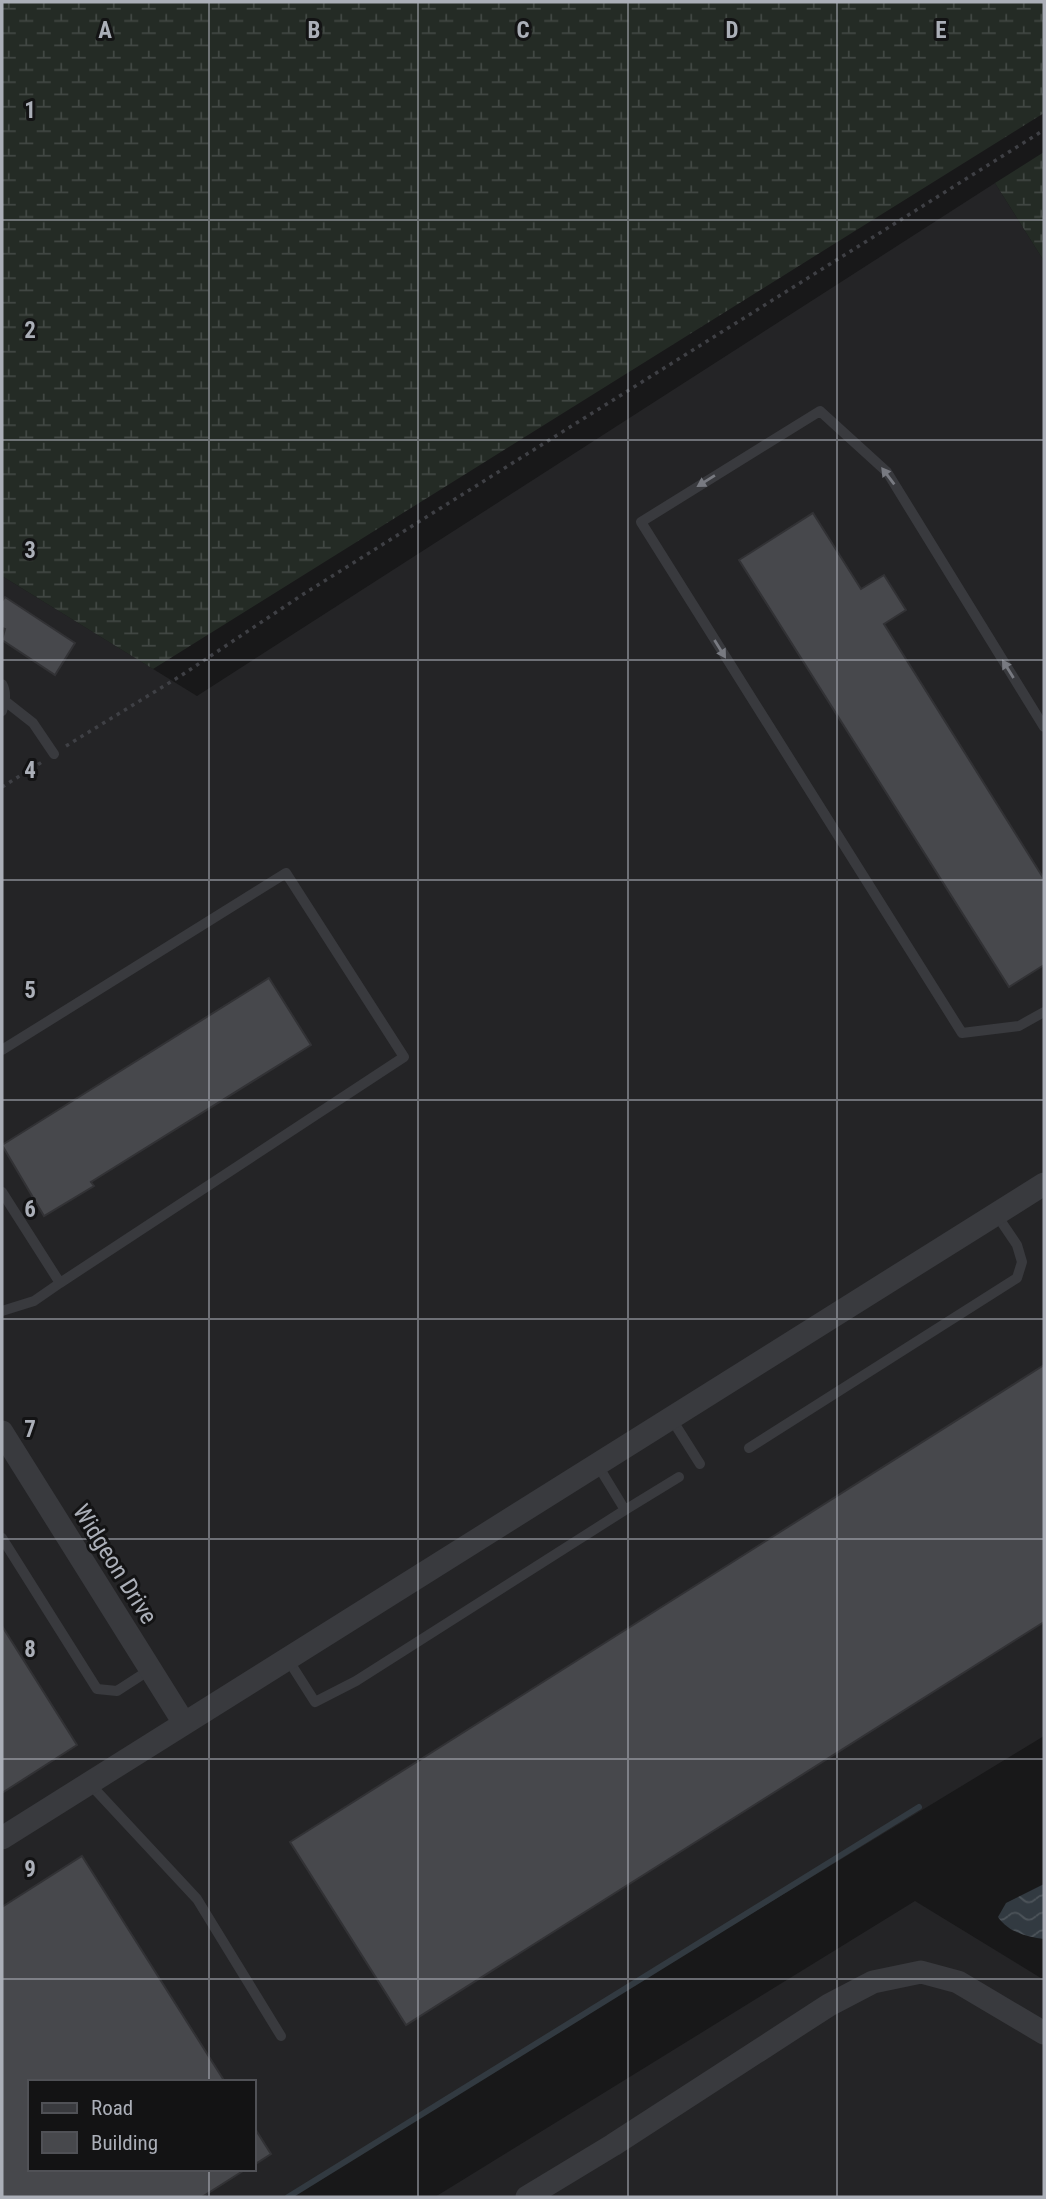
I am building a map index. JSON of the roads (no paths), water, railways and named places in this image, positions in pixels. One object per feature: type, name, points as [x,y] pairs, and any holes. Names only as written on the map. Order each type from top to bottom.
[{"type":"street","points":[[2,1838],[1044,1184]]},
{"type":"street","name":"Widgeon Drive","points":[[2,1432],[184,1723]]},
{"type":"street","points":[[527,2197],[613,2145],[829,2005],[873,1982],[922,1972],[958,1982],[1044,2033]]},
{"type":"lane","points":[[1044,727],[887,472],[820,411],[640,522],[962,1033],[1018,1026],[1044,1012]]},
{"type":"lane","points":[[2,684],[5,689],[4,706],[33,723],[54,754]]},
{"type":"lane","points":[[2,1049],[286,873],[404,1057],[34,1301],[2,1311]]},
{"type":"lane","points":[[2,1192],[60,1283]]},
{"type":"lane","points":[[749,1448],[1017,1278],[1022,1262],[1017,1245],[996,1214]]},
{"type":"lane","points":[[671,1418],[700,1464]]},
{"type":"lane","points":[[597,1464],[625,1510]]},
{"type":"lane","points":[[288,1658],[314,1702],[356,1681],[679,1477]]},
{"type":"lane","points":[[2,1538],[97,1689],[117,1691],[151,1669]]},
{"type":"lane","points":[[89,1783],[197,1899],[281,2036]]},
{"type":"water","points":[[1044,1884],[1044,1939],[1018,1933],[1002,1922],[998,1917],[1006,1903]]},
{"type":"waterway","points":[[288,2197],[919,1807]]}]
